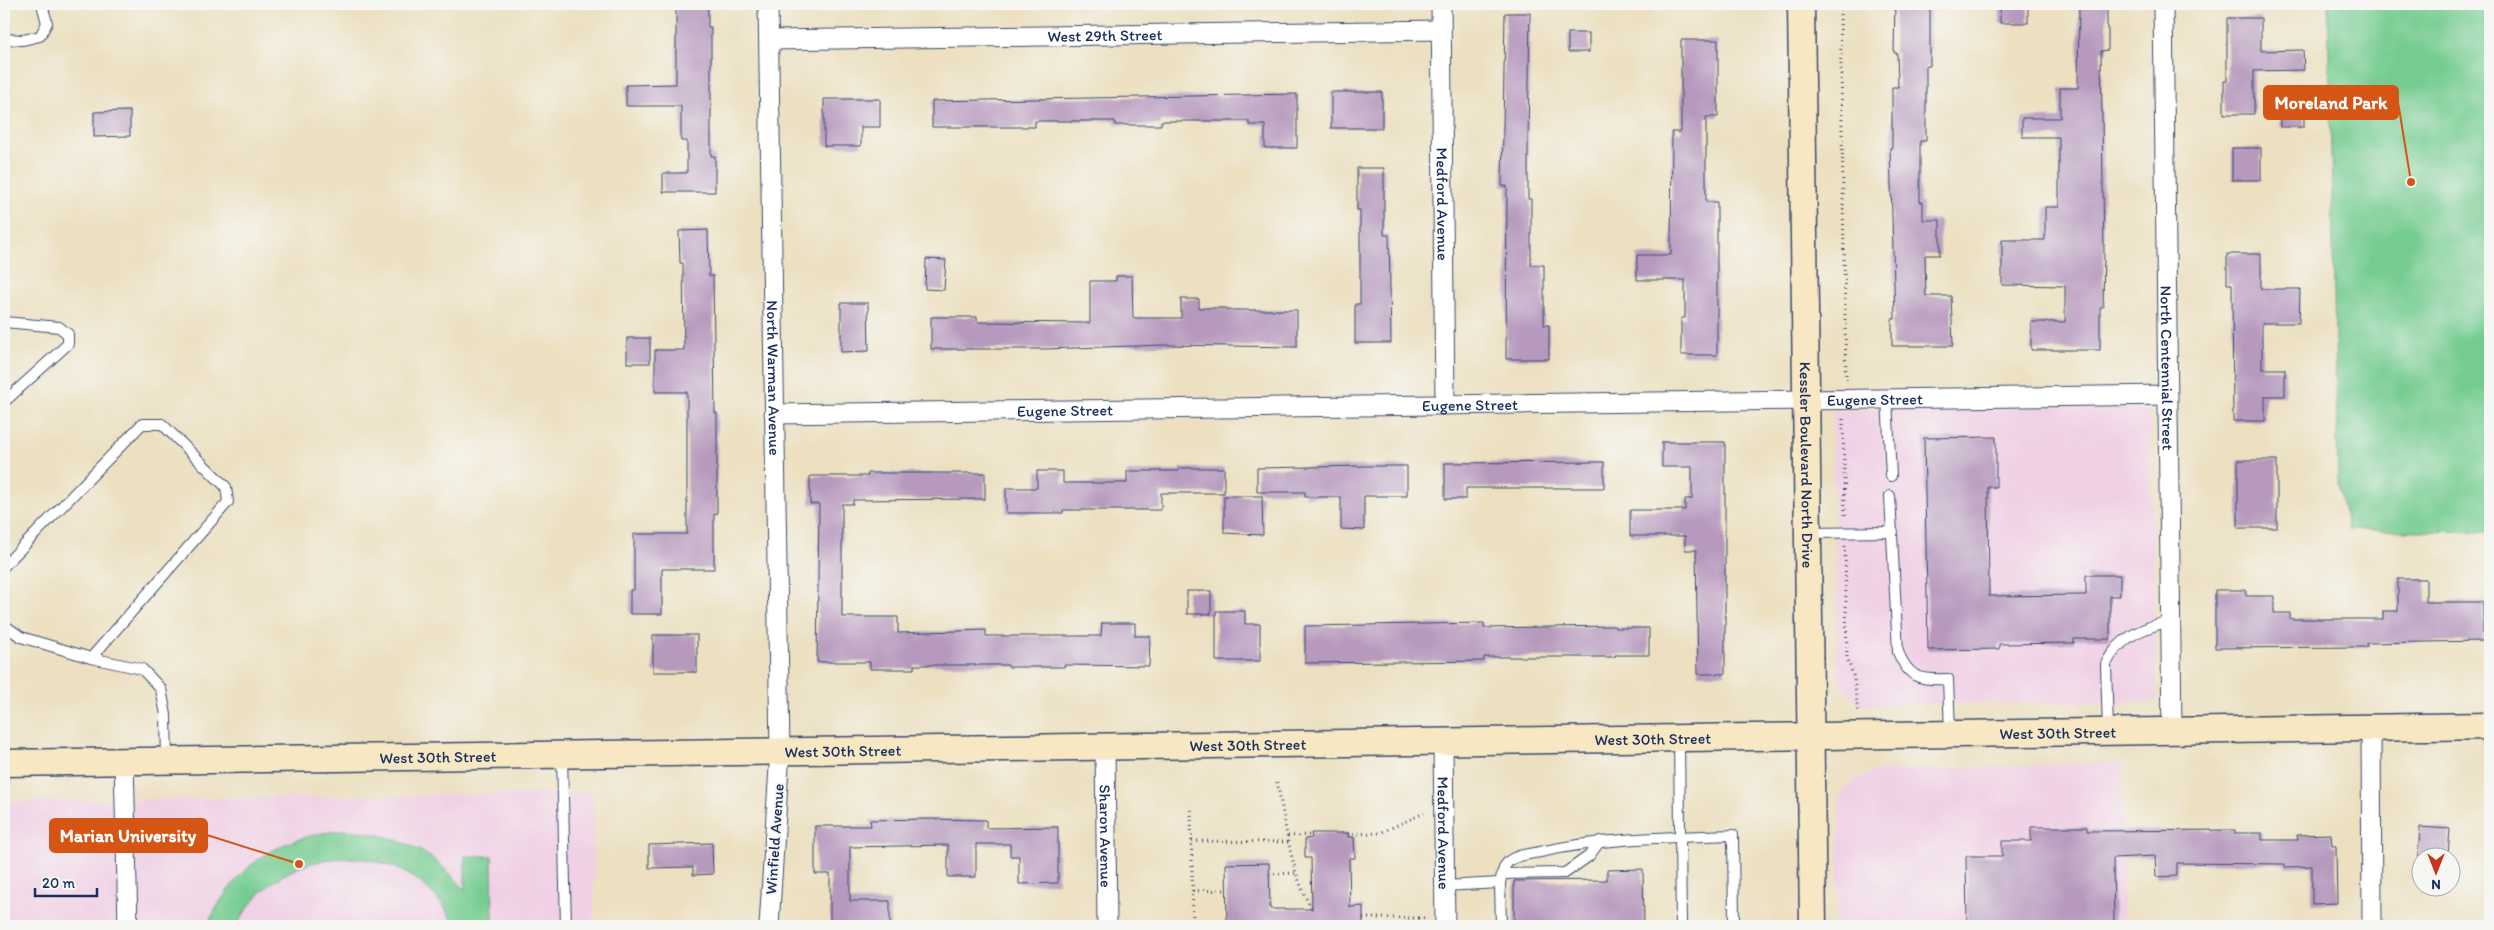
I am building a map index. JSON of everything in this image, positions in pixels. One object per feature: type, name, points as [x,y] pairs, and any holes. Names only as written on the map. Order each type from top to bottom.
[{"type":"main road","name":"Kessler Boulevard North Drive","points":[[1801,4],[1813,926]]},
{"type":"main road","name":"West 30th Street","points":[[4,763],[2490,726]]},
{"type":"street","name":"North Warman Avenue","points":[[768,4],[780,751]]},
{"type":"street","name":"Medford Avenue","points":[[1441,4],[1445,404]]},
{"type":"street","name":"North Centennial Street","points":[[2163,4],[2172,730]]},
{"type":"street","name":"West 29th Street","points":[[769,40],[1441,30]]},
{"type":"street","name":"Eugene Street","points":[[774,414],[2168,395]]},
{"type":"street","points":[[2371,727],[2372,926]]},
{"type":"street","name":"Medford Avenue","points":[[1443,741],[1445,926]]},
{"type":"street","name":"Sharon Avenue","points":[[1105,746],[1107,926]]},
{"type":"street","name":"Winfield Avenue","points":[[770,926],[771,866],[780,751]]},
{"type":"street","points":[[124,761],[128,926]]},
{"type":"lane","points":[[4,39],[23,40],[40,36],[48,23],[42,4]]},
{"type":"lane","points":[[4,322],[59,327],[68,334],[68,344],[4,402]]},
{"type":"lane","points":[[1887,398],[1891,476]]},
{"type":"lane","points":[[4,566],[142,424],[162,424],[226,487],[228,502],[91,658]]},
{"type":"lane","points":[[1890,496],[1898,652],[1905,669],[1915,676],[1929,680],[1948,679],[1950,733]]},
{"type":"lane","points":[[1808,533],[1893,532]]},
{"type":"lane","points":[[2108,731],[2106,664],[2111,654],[2130,636],[2145,627],[2171,621]]},
{"type":"lane","points":[[4,625],[21,637],[91,658],[142,669],[161,689],[166,715],[167,761]]},
{"type":"lane","points":[[1679,737],[1681,926]]},
{"type":"lane","points":[[562,754],[566,926]]},
{"type":"lane","points":[[1501,926],[1501,878],[1508,861],[1522,855],[1600,841],[1679,836],[1733,836],[1734,926]]},
{"type":"lane","points":[[1444,886],[1501,878],[1565,873],[1589,856],[1600,841]]},
{"type":"path","points":[[1840,4],[1846,373],[1843,399],[1847,657],[1854,678],[1858,704],[1858,734]]},
{"type":"path","points":[[1277,782],[1297,872],[1304,895],[1312,909]]},
{"type":"path","points":[[1191,810],[1193,926]]},
{"type":"path","points":[[1348,834],[1380,833],[1427,812]]},
{"type":"path","points":[[1288,836],[1311,836]]},
{"type":"path","points":[[1192,841],[1290,842]]},
{"type":"path","points":[[1269,874],[1297,872]]},
{"type":"path","points":[[1193,891],[1227,890]]},
{"type":"path","points":[[1363,918],[1427,918]]},
{"type":"shaded area","points":[[2149,405],[2157,702],[1861,705],[1847,691],[1838,677],[1832,411]]},
{"type":"shaded area","points":[[2122,762],[2123,926],[1837,926],[1840,795],[1855,780],[1876,771]]},
{"type":"shaded area","points":[[593,792],[594,926],[4,926],[4,802]]},
{"type":"green space","points":[[2328,4],[2490,4],[2490,532],[2348,530],[2338,485]]},
{"type":"green space","points":[[346,830],[382,836],[413,847],[440,864],[465,890],[465,856],[492,856],[493,926],[455,926],[435,896],[409,875],[378,862],[346,858],[314,863],[283,876],[257,897],[237,926],[207,926],[231,886],[262,857],[300,839],[322,833]]},
{"type":"building","points":[[676,4],[708,4],[708,27],[711,27],[711,156],[715,156],[715,192],[663,192],[663,173],[687,173],[687,141],[681,141],[681,106],[626,106],[626,85],[676,84]]},
{"type":"building","points":[[1895,4],[1925,4],[1925,9],[1930,9],[1930,66],[1926,66],[1926,141],[1920,141],[1920,202],[1923,202],[1923,220],[1940,220],[1940,255],[1925,255],[1926,296],[1951,296],[1953,346],[1892,346],[1892,319],[1895,319],[1890,148],[1892,148],[1892,87],[1898,87],[1897,53],[1894,53]]},
{"type":"building","points":[[2000,4],[2028,4],[2028,23],[2000,23]]},
{"type":"building","points":[[2079,4],[2107,4],[2108,50],[2101,51],[2104,252],[2103,307],[2100,307],[2100,350],[2031,350],[2031,322],[2065,322],[2065,286],[2002,285],[2002,240],[2045,240],[2045,207],[2059,207],[2059,137],[2022,137],[2022,118],[2060,118],[2060,88],[2078,88]]},
{"type":"building","points":[[1505,13],[1530,13],[1528,199],[1531,199],[1531,265],[1544,265],[1544,325],[1549,325],[1549,359],[1506,359],[1507,186],[1502,186]]},
{"type":"building","points":[[2227,18],[2261,18],[2261,51],[2303,50],[2304,70],[2254,71],[2254,114],[2224,114],[2224,81],[2227,81]]},
{"type":"building","points":[[1568,33],[1589,33],[1589,52],[1568,52]]},
{"type":"building","points":[[1681,40],[1718,40],[1718,117],[1706,117],[1706,202],[1717,202],[1717,355],[1681,355],[1681,318],[1685,318],[1685,280],[1637,280],[1637,255],[1671,255],[1672,132],[1681,132]]},
{"type":"building","points":[[1331,92],[1382,92],[1382,128],[1331,128]]},
{"type":"building","points":[[1297,94],[1297,148],[1265,148],[1265,125],[1249,125],[1249,121],[1161,121],[1161,125],[1115,125],[1115,121],[1035,121],[1035,127],[932,127],[932,101]]},
{"type":"building","points":[[824,99],[880,99],[880,127],[861,127],[861,146],[824,146]]},
{"type":"building","points":[[2280,107],[2304,107],[2304,127],[2280,127]]},
{"type":"building","points":[[130,111],[130,136],[94,137],[94,112]]},
{"type":"building","points":[[2232,148],[2261,148],[2261,180],[2232,180]]},
{"type":"building","points":[[1357,168],[1384,168],[1384,235],[1389,235],[1391,343],[1355,343],[1355,304],[1360,304],[1360,210],[1357,210]]},
{"type":"building","points":[[708,230],[709,276],[713,276],[715,413],[717,413],[717,514],[714,514],[714,569],[662,569],[662,614],[630,614],[630,590],[634,590],[634,534],[687,534],[687,392],[655,392],[655,350],[684,350],[683,263],[680,263],[679,231]]},
{"type":"building","points":[[2227,254],[2261,254],[2261,289],[2300,289],[2299,323],[2262,323],[2262,369],[2285,369],[2285,396],[2265,396],[2265,421],[2233,421],[2232,284],[2227,284]]},
{"type":"building","points":[[926,259],[946,260],[944,290],[925,289]]},
{"type":"building","points":[[1116,276],[1132,276],[1133,318],[1181,318],[1181,299],[1199,299],[1199,308],[1297,310],[1297,347],[1163,345],[1044,349],[931,349],[931,317],[977,317],[977,322],[1090,323],[1090,281],[1116,281]]},
{"type":"building","points":[[841,303],[868,303],[869,351],[841,352]]},
{"type":"building","points":[[627,338],[650,338],[650,363],[627,363]]},
{"type":"building","points":[[1996,437],[1996,487],[1988,487],[1989,596],[2086,595],[2086,575],[2120,575],[2120,596],[2110,596],[2110,639],[2074,639],[2074,643],[1999,644],[1999,649],[1928,650],[1924,438]]},
{"type":"building","points":[[1662,442],[1725,442],[1725,674],[1698,674],[1696,550],[1685,550],[1685,536],[1630,536],[1630,510],[1685,510],[1685,499],[1692,499],[1692,467],[1662,467]]},
{"type":"building","points":[[2238,460],[2277,460],[2277,528],[2238,528]]},
{"type":"building","points":[[1604,462],[1604,488],[1466,488],[1466,499],[1445,499],[1445,463]]},
{"type":"building","points":[[1407,466],[1407,496],[1364,496],[1364,530],[1341,529],[1341,497],[1305,497],[1305,492],[1257,492],[1257,468]]},
{"type":"building","points":[[1179,468],[1224,468],[1224,493],[1161,493],[1161,510],[1063,510],[1063,513],[1006,513],[1006,488],[1037,488],[1037,471],[1063,471],[1063,483],[1127,483],[1127,471],[1179,471]]},
{"type":"building","points":[[868,473],[985,473],[985,499],[853,500],[853,504],[842,504],[842,617],[898,617],[898,633],[986,630],[986,636],[1101,636],[1102,623],[1135,623],[1135,636],[1150,636],[1149,666],[1064,665],[1064,667],[1008,667],[1008,665],[914,665],[914,669],[870,669],[870,662],[817,662],[819,504],[810,504],[810,476],[868,476]]},
{"type":"building","points":[[1224,496],[1262,496],[1263,535],[1224,533]]},
{"type":"building","points":[[2398,579],[2426,579],[2426,602],[2483,602],[2483,641],[2367,643],[2367,647],[2215,648],[2215,590],[2246,590],[2246,596],[2274,596],[2274,613],[2290,613],[2290,619],[2383,619],[2383,611],[2398,611]]},
{"type":"building","points":[[1187,591],[1211,591],[1211,614],[1187,614]]},
{"type":"building","points":[[1216,611],[1245,611],[1245,624],[1260,624],[1260,661],[1216,661]]},
{"type":"building","points":[[1484,623],[1484,628],[1615,626],[1615,628],[1649,628],[1649,655],[1615,655],[1615,657],[1484,657],[1484,661],[1305,663],[1305,626]]},
{"type":"building","points":[[653,635],[697,635],[697,672],[653,672]]},
{"type":"building","points":[[870,820],[986,820],[986,828],[1058,827],[1058,883],[1019,884],[1019,856],[1010,856],[1010,844],[976,844],[976,877],[948,877],[948,845],[850,847],[850,901],[890,901],[890,926],[830,926],[830,874],[815,874],[815,826],[871,826]]},
{"type":"building","points":[[2031,827],[2087,827],[2087,831],[2235,830],[2235,833],[2262,833],[2262,840],[2298,840],[2297,835],[2331,834],[2332,846],[2336,846],[2337,903],[2312,904],[2312,866],[2285,867],[2285,864],[2177,863],[2177,876],[2156,877],[2155,856],[2113,858],[2114,926],[1967,926],[1966,856],[2002,856],[2002,841],[2031,841]]},
{"type":"building","points":[[2420,827],[2450,829],[2449,848],[2419,848]]},
{"type":"building","points":[[1311,833],[1348,833],[1348,837],[1354,837],[1355,858],[1349,858],[1350,907],[1363,906],[1363,926],[1227,926],[1226,864],[1269,863],[1270,909],[1312,909],[1311,858],[1305,858],[1305,839],[1312,838]]},
{"type":"building","points":[[712,843],[713,874],[693,875],[693,867],[649,868],[649,845]]},
{"type":"building","points":[[1643,869],[1644,926],[1514,926],[1514,881],[1607,880],[1607,870]]},
{"type":"place","name":"Moreland Park","points":[[2411,182]]},
{"type":"place","name":"Marian University","points":[[299,864]]}]
